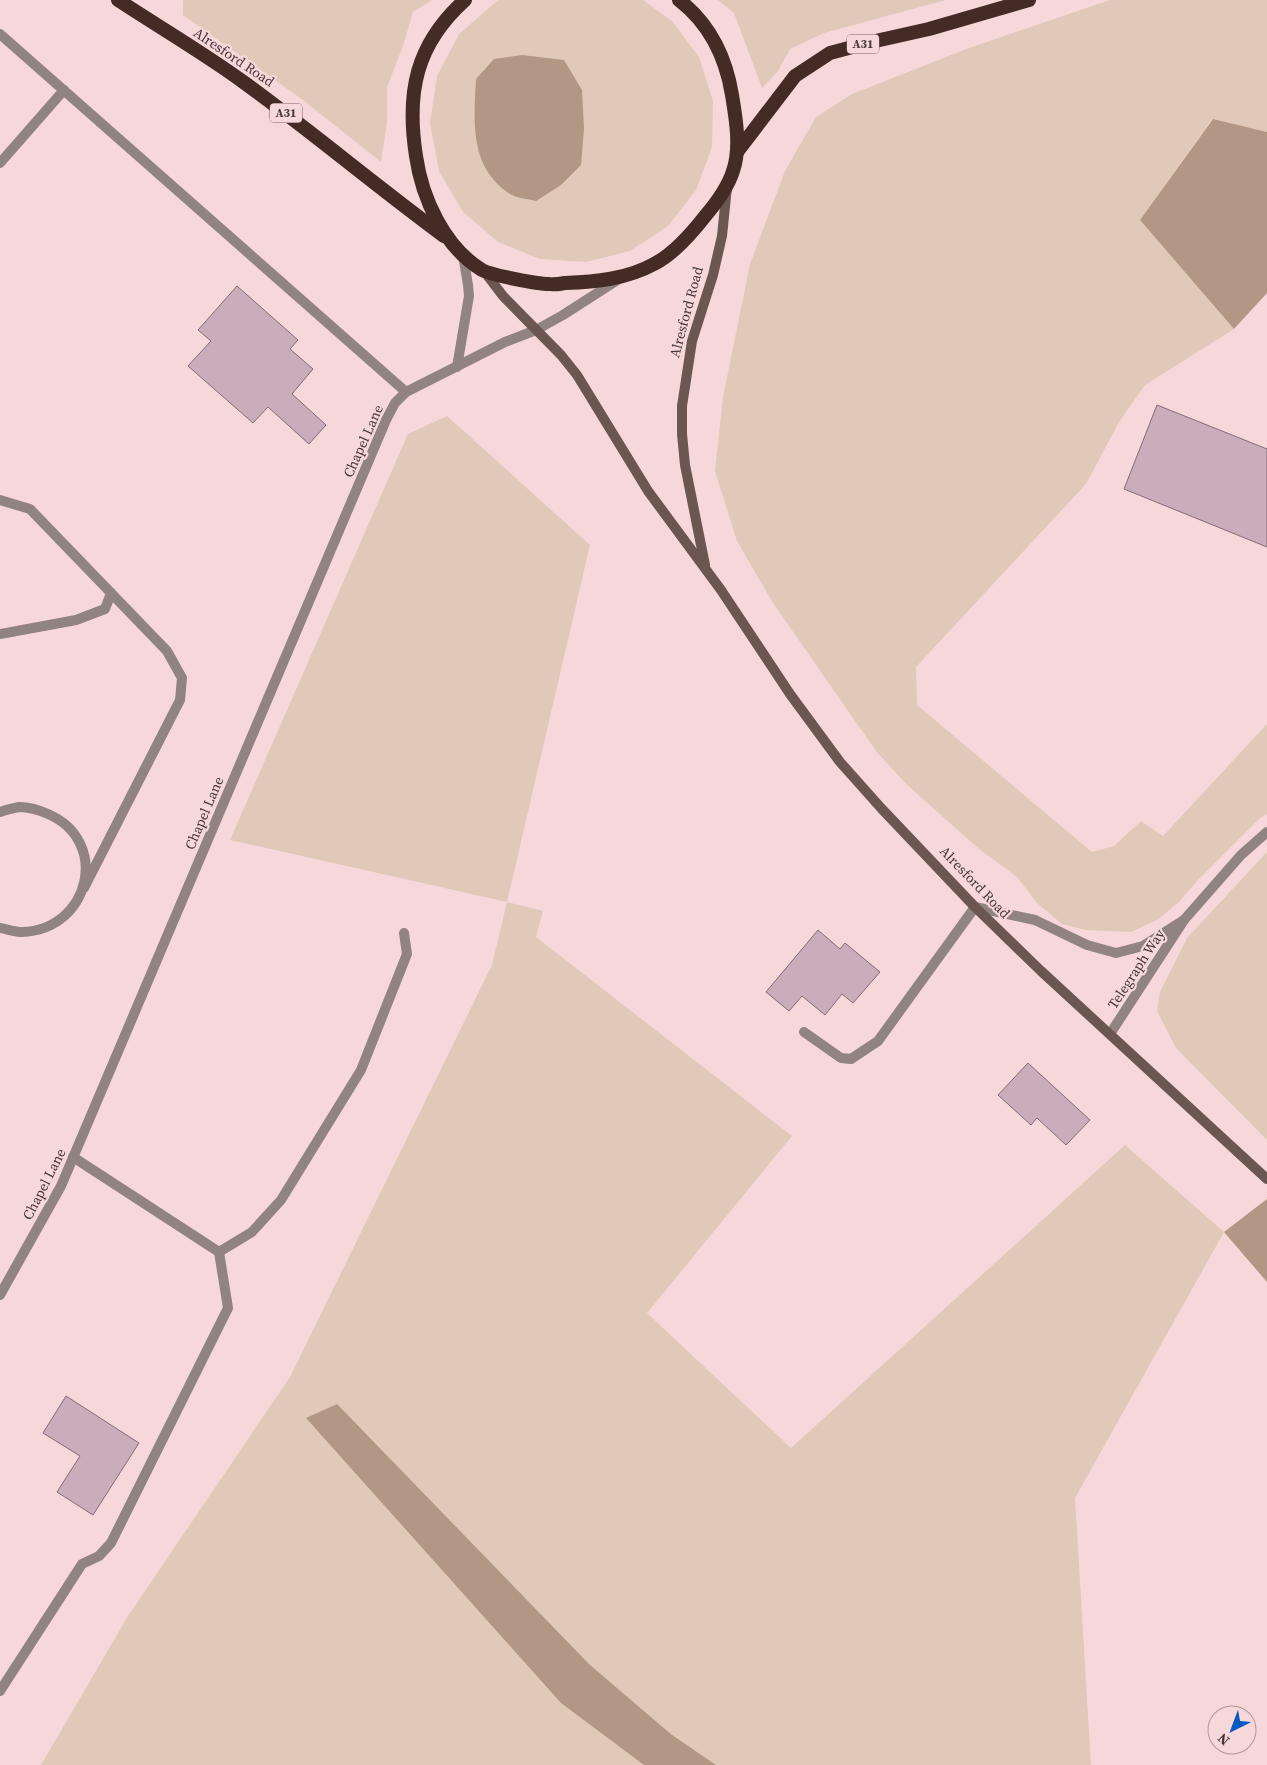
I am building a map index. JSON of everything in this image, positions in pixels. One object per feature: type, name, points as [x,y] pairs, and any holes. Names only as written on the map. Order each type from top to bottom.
[{"type":"highway","name":"Alresford Road","points":[[118,0],[240,79],[336,152],[386,194],[447,238]]},
{"type":"highway","points":[[465,0],[438,29],[423,53],[413,89],[412,136],[418,172],[430,204],[447,238],[462,253],[484,271],[549,284],[579,283],[622,277],[654,264],[674,249],[695,229],[728,184],[734,170],[737,152],[735,111],[729,78],[719,48],[704,24],[679,0]]},
{"type":"highway","name":"A31","points":[[737,152],[796,76],[830,54],[871,42],[929,29],[1029,0]]},
{"type":"main road","name":"Alresford Road","points":[[705,567],[685,465],[682,406],[692,341],[713,275],[722,236],[728,184]]},
{"type":"main road","name":"Alresford Road","points":[[484,271],[503,296],[577,375],[648,491],[705,567],[790,694],[840,762],[975,907],[1267,1180]]},
{"type":"street","points":[[0,34],[406,392]]},
{"type":"street","points":[[0,164],[64,90]]},
{"type":"street","points":[[457,367],[469,296],[462,253]]},
{"type":"street","name":"Chapel Lane","points":[[0,1296],[61,1186],[386,420],[395,403],[406,392],[505,342],[536,330],[622,277]]},
{"type":"street","points":[[0,500],[30,509],[167,651],[182,678],[180,700],[74,906],[60,921],[42,930],[21,932],[0,928]]},
{"type":"street","points":[[0,634],[76,620],[105,610],[111,593]]},
{"type":"street","points":[[0,812],[19,807],[39,810],[58,818],[73,831],[83,849],[86,869],[84,888]]},
{"type":"street","name":"Telegraph Way","points":[[1110,1034],[1184,920],[1241,855],[1267,832]]},
{"type":"street","points":[[804,1032],[841,1058],[851,1059],[878,1041],[975,907]]},
{"type":"street","name":"Telegraph Way","points":[[975,907],[1035,920],[1087,945],[1116,953],[1143,946],[1184,920]]},
{"type":"street","points":[[219,1252],[252,1232],[281,1200],[361,1070],[408,954],[404,933]]},
{"type":"street","points":[[0,1691],[82,1564],[99,1556],[111,1543],[228,1308],[219,1252],[73,1157]]},
{"type":"shaded area","points":[[183,0],[432,0],[413,12],[403,46],[387,87],[387,122],[381,162],[303,100],[183,15]]},
{"type":"shaded area","points":[[498,0],[643,0],[672,21],[699,57],[713,101],[712,147],[696,190],[668,226],[630,251],[586,262],[540,259],[498,242],[463,212],[439,171],[430,123],[437,76],[459,34]]},
{"type":"shaded area","points":[[718,0],[946,0],[824,33],[790,49],[778,71],[762,88],[734,13]]},
{"type":"shaded area","points":[[1110,0],[1267,0],[1267,132],[1212,119],[1140,220],[1234,329],[1145,385],[1119,422],[1086,484],[916,667],[917,705],[1092,852],[1114,846],[1141,821],[1163,836],[1267,724],[1267,814],[1260,818],[1196,882],[1179,902],[1157,920],[1131,932],[1086,930],[1062,924],[1037,903],[1017,877],[979,849],[905,783],[876,751],[773,603],[737,541],[715,471],[723,397],[750,264],[785,171],[816,117],[852,94],[969,48]]},
{"type":"shaded area","points":[[522,55],[564,60],[582,90],[584,129],[581,165],[561,185],[536,201],[510,194],[495,181],[486,169],[476,141],[476,79],[494,59]]},
{"type":"shaded area","points":[[1213,119],[1267,132],[1267,293],[1234,329],[1140,220]]},
{"type":"shaded area","points":[[447,416],[590,545],[507,902],[230,840],[408,434]]},
{"type":"shaded area","points":[[1267,852],[1267,1140],[1176,1048],[1157,1011],[1160,992],[1187,938]]},
{"type":"shaded area","points":[[507,902],[543,911],[536,937],[792,1136],[647,1313],[791,1448],[1125,1145],[1224,1232],[1075,1498],[1091,1765],[41,1765],[128,1616],[290,1377],[492,965]]},
{"type":"shaded area","points":[[1267,1199],[1267,1282],[1224,1232]]},
{"type":"shaded area","points":[[337,1404],[590,1665],[672,1735],[716,1765],[644,1765],[561,1703],[306,1418]]},
{"type":"building","points":[[237,286],[298,340],[290,349],[313,369],[292,394],[326,425],[309,444],[268,407],[253,423],[188,366],[211,341],[198,330]]},
{"type":"building","points":[[1157,405],[1267,449],[1267,547],[1124,489]]},
{"type":"building","points":[[818,930],[840,949],[845,943],[880,972],[853,1003],[842,994],[825,1015],[802,996],[789,1011],[766,992]]},
{"type":"building","points":[[1028,1063],[1090,1120],[1066,1145],[1037,1118],[1031,1125],[998,1095]]},
{"type":"building","points":[[66,1396],[139,1443],[93,1515],[57,1492],[80,1456],[43,1433]]}]
